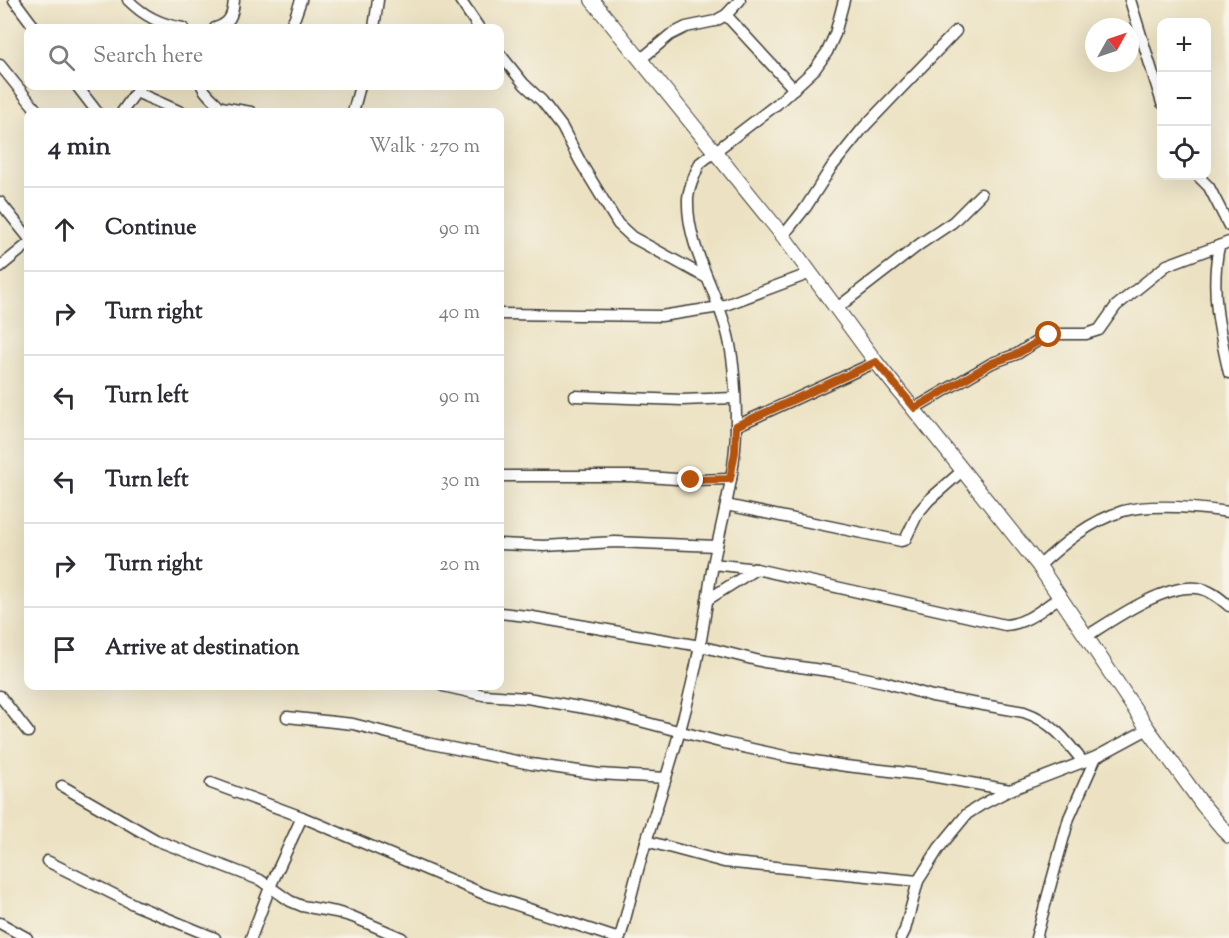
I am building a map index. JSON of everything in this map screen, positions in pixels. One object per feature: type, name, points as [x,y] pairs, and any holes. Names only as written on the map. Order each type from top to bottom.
[{"type":"street","points":[[14,0],[32,24]]},
{"type":"street","points":[[128,0],[140,12],[162,24]]},
{"type":"street","points":[[224,24],[229,22],[233,14],[234,0]]},
{"type":"street","points":[[291,24],[301,0]]},
{"type":"street","points":[[375,24],[378,0]]},
{"type":"street","points":[[460,0],[476,24]]},
{"type":"street","points":[[592,0],[783,236],[876,362],[1039,566],[1148,729],[1202,804],[1229,836]]},
{"type":"street","points":[[640,60],[678,30],[715,21],[726,15],[740,0]]},
{"type":"street","points":[[211,783],[302,818],[484,894],[618,938],[679,732],[700,646],[735,452],[736,426],[729,341],[720,307],[707,278],[689,220],[688,195],[700,163],[759,119],[814,69],[827,51],[835,34],[844,0]]},
{"type":"street","points":[[1130,0],[1157,91]]},
{"type":"street","points":[[726,15],[794,89]]},
{"type":"street","points":[[783,236],[856,136],[956,31]]},
{"type":"street","points":[[504,59],[562,127],[618,224],[632,237],[707,278]]},
{"type":"street","points":[[0,66],[35,108]]},
{"type":"street","points":[[80,90],[94,108]]},
{"type":"street","points":[[125,108],[137,90]]},
{"type":"street","points":[[140,90],[174,108]]},
{"type":"street","points":[[205,90],[220,108]]},
{"type":"street","points":[[354,108],[359,90]]},
{"type":"street","points":[[1202,180],[1209,187],[1229,226]]},
{"type":"street","points":[[837,308],[920,244],[953,222],[981,194]]},
{"type":"street","points":[[0,202],[24,232]]},
{"type":"street","points":[[1224,244],[1215,268],[1216,313],[1229,373]]},
{"type":"street","points":[[915,408],[992,363],[1017,354],[1042,338],[1056,334],[1086,334],[1099,330],[1116,306],[1167,265],[1224,244]]},
{"type":"street","points":[[0,267],[24,247]]},
{"type":"street","points":[[504,314],[661,316],[720,307],[811,273]]},
{"type":"street","points":[[1216,313],[1229,317]]},
{"type":"street","points":[[736,426],[876,362]]},
{"type":"street","points":[[575,396],[682,400],[734,398]]},
{"type":"street","points":[[726,505],[901,541],[905,540],[918,513],[928,500],[962,471]]},
{"type":"street","points":[[504,476],[730,479]]},
{"type":"street","points":[[1039,566],[1064,543],[1096,522],[1124,511],[1145,508],[1201,508],[1229,512]]},
{"type":"street","points":[[504,544],[544,546],[615,542],[717,546]]},
{"type":"street","points":[[713,564],[756,569],[1005,626],[1024,621],[1060,597]]},
{"type":"street","points":[[707,600],[756,569]]},
{"type":"street","points":[[1087,636],[1136,606],[1170,591],[1198,588],[1211,592],[1229,606]]},
{"type":"street","points":[[504,613],[700,646],[764,662],[836,672],[884,682],[932,696],[1024,712],[1039,717],[1052,726],[1083,762]]},
{"type":"street","points":[[460,690],[483,695],[560,702],[789,757],[925,775],[1010,790]]},
{"type":"street","points":[[0,696],[28,732]]},
{"type":"street","points":[[287,717],[353,724],[428,743],[531,764],[599,774],[666,778]]},
{"type":"street","points":[[901,938],[918,881],[953,830],[967,814],[1010,790],[1096,757],[1148,729]]},
{"type":"street","points":[[1036,938],[1070,818],[1096,757]]},
{"type":"street","points":[[62,786],[156,840],[260,880],[290,901],[353,917],[402,938]]},
{"type":"street","points":[[251,938],[270,886],[302,818]]},
{"type":"street","points":[[646,841],[724,862],[918,881]]},
{"type":"street","points":[[47,861],[135,905],[215,938]]},
{"type":"street","points":[[0,923],[27,938]]},
{"type":"route","points":[[691,480],[730,479],[735,452],[736,426],[761,412],[876,362],[915,408],[992,363],[1017,354],[1049,335]]}]
